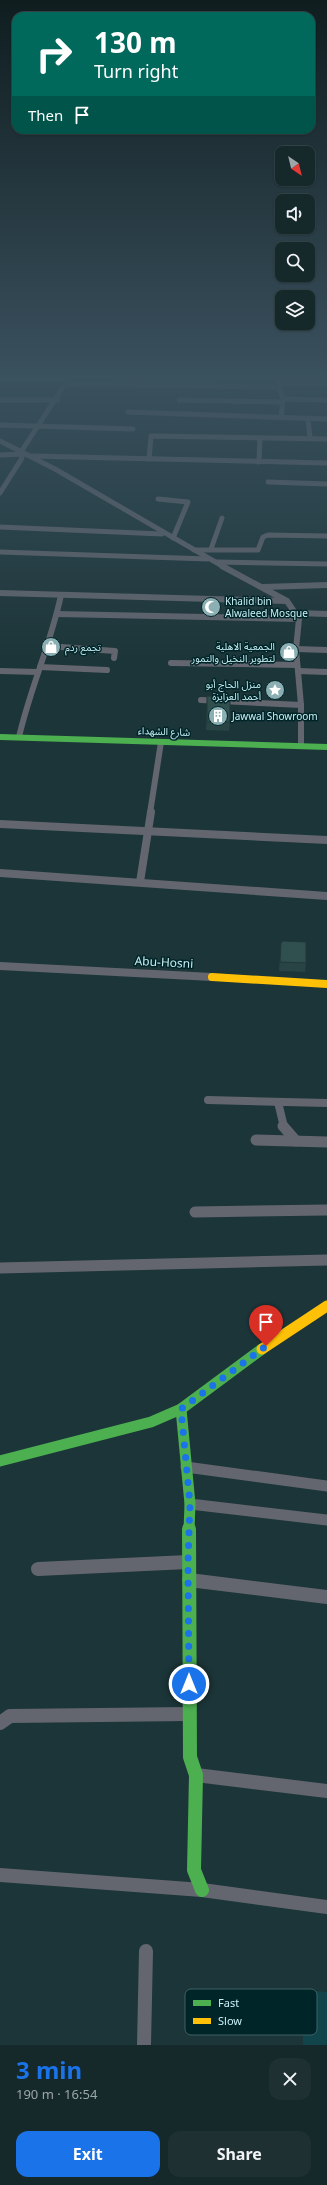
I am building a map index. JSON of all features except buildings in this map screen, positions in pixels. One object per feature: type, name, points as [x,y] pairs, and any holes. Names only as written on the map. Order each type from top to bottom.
[{"type":"main road","name":"شارع الشهداء","points":[[0,731],[19,734],[161,742],[301,742],[327,739]]},
{"type":"main road","name":"شارع الشهداء","points":[[0,737],[19,734],[301,742],[327,747]]},
{"type":"main road","name":"Abu-Hosni","points":[[212,977],[327,984]]},
{"type":"main road","points":[[0,1461],[151,1422],[181,1409],[254,1354],[327,1306]]},
{"type":"main road","points":[[181,1409],[190,1504],[188,1562],[189,1714],[190,1757],[196,1775],[194,1870],[202,1890]]},
{"type":"street","points":[[0,492],[16,469]]},
{"type":"street","points":[[51,469],[212,561],[287,601],[298,616],[296,649],[301,705],[301,742]]},
{"type":"street","points":[[268,482],[327,484]]},
{"type":"street","points":[[158,499],[188,502],[173,538]]},
{"type":"street","points":[[211,549],[222,518]]},
{"type":"street","points":[[0,527],[166,534]]},
{"type":"street","points":[[194,550],[258,550],[263,537],[268,535],[327,536]]},
{"type":"street","points":[[0,552],[212,561],[327,564]]},
{"type":"street","points":[[262,587],[327,585]]},
{"type":"street","points":[[0,593],[287,601]]},
{"type":"street","points":[[19,734],[27,703],[57,614],[61,595]]},
{"type":"street","points":[[57,614],[298,616],[327,614]]},
{"type":"street","points":[[47,646],[115,651],[114,658]]},
{"type":"street","points":[[296,649],[327,650]]},
{"type":"street","points":[[171,663],[297,668],[327,672]]},
{"type":"street","points":[[0,671],[107,670]]},
{"type":"street","points":[[201,700],[301,705]]},
{"type":"street","points":[[140,882],[161,742]]},
{"type":"street","points":[[0,824],[327,840]]},
{"type":"street","points":[[0,873],[327,896]]},
{"type":"street","name":"Abu-Hosni","points":[[0,966],[212,977]]},
{"type":"street","points":[[208,1100],[327,1103]]},
{"type":"street","points":[[278,1102],[283,1126],[296,1141]]},
{"type":"street","points":[[256,1140],[327,1142]]},
{"type":"street","points":[[196,1212],[327,1210]]},
{"type":"street","points":[[0,1268],[327,1260]]},
{"type":"street","points":[[186,1467],[327,1486]]},
{"type":"street","points":[[190,1504],[327,1520]]},
{"type":"street","points":[[38,1569],[188,1562]]},
{"type":"street","points":[[189,1580],[327,1597]]},
{"type":"street","points":[[0,1723],[10,1716],[189,1714]]},
{"type":"street","points":[[196,1775],[327,1791]]},
{"type":"street","points":[[0,1875],[202,1890],[327,1907]]},
{"type":"street","points":[[144,2045],[146,1951]]},
{"type":"shaded area","points":[[317,1991],[327,1992],[327,2045],[303,2045],[303,2035],[317,2035]]},
{"type":"traffic: fast","points":[[0,737],[327,747]]},
{"type":"traffic: fast","points":[[0,1461],[151,1422],[181,1409],[262,1349]]},
{"type":"traffic: fast","points":[[181,1409],[190,1504],[188,1562],[190,1757],[196,1775],[194,1870],[202,1890]]},
{"type":"traffic: slow","points":[[212,977],[327,984]]},
{"type":"traffic: slow","points":[[262,1349],[327,1306]]},
{"type":"place","name":"Khalid bin Alwaleed Mosque","points":[[211,607]]},
{"type":"place","name":"تجمع ردم","points":[[51,647]]},
{"type":"place","name":"الجمعية الاهلية لتطوير النخيل والتمور","points":[[289,652]]},
{"type":"place","name":"منزل الحاج أبو أحمد العزايزة","points":[[275,690]]},
{"type":"place","name":"Jawwal Showroom","points":[[218,716]]},
{"type":"route","points":[[189,1684],[188,1562],[190,1504],[181,1409],[266,1346]]}]
